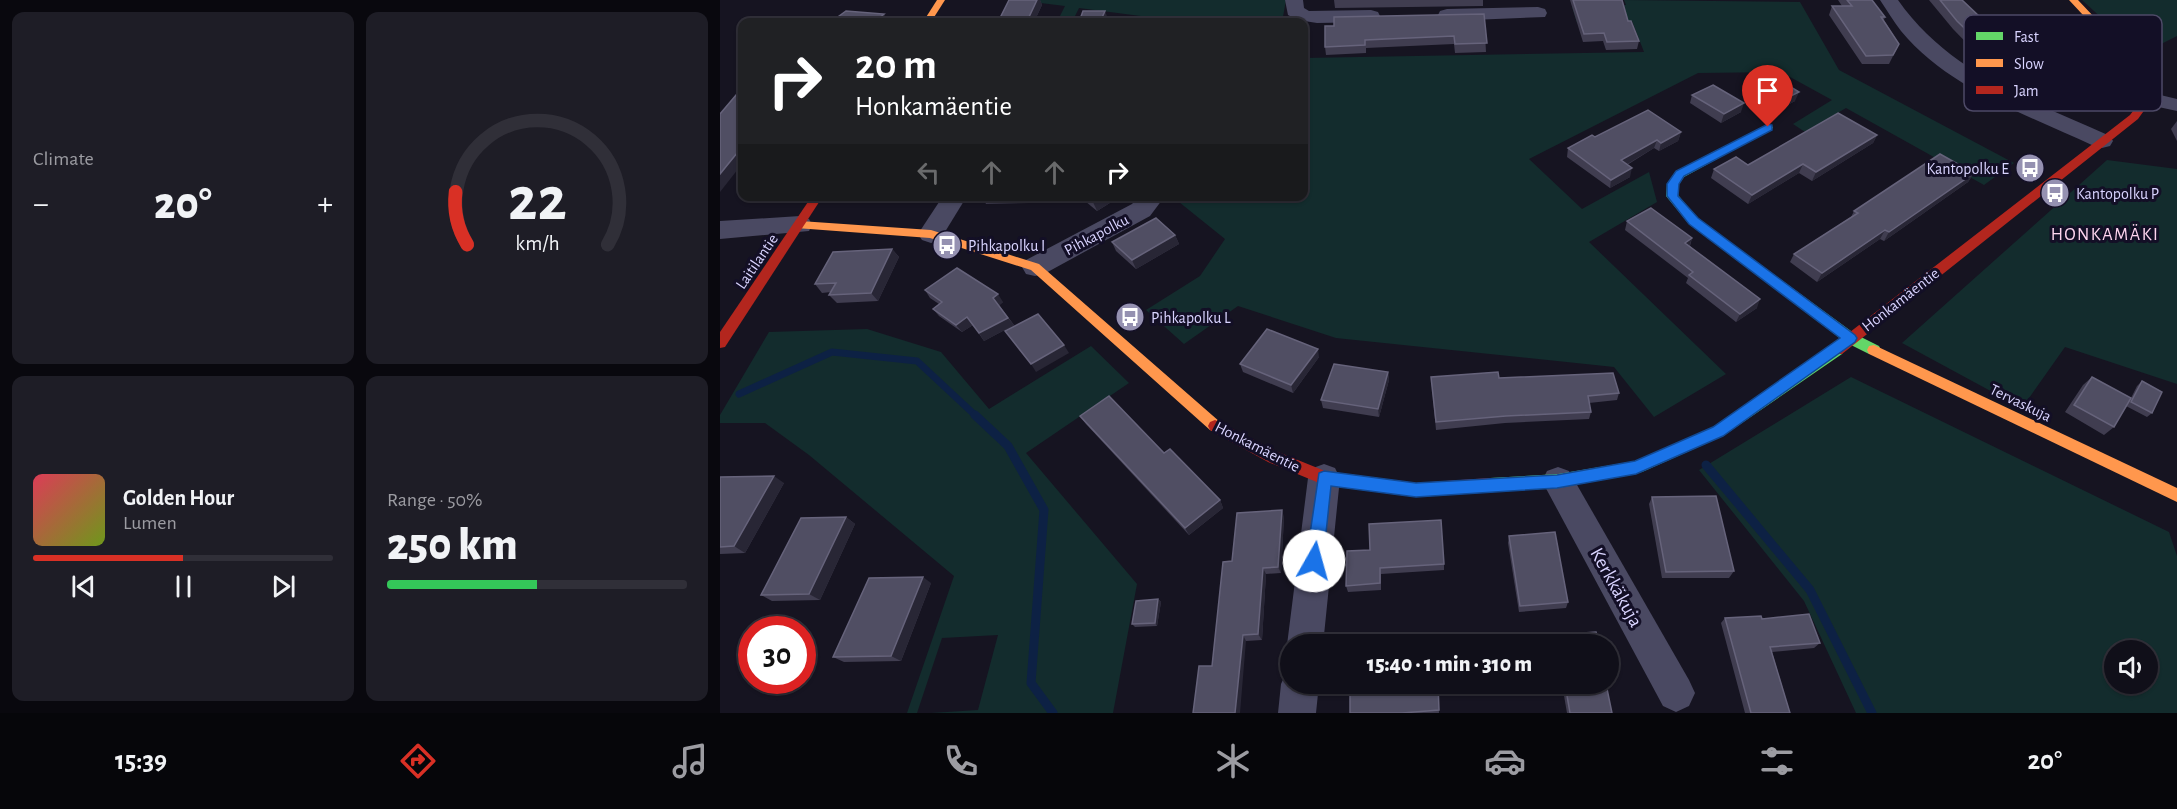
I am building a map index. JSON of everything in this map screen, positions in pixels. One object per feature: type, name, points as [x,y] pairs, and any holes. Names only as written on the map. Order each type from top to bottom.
[{"type":"street","points":[[930,18],[941,0]]},
{"type":"street","points":[[1294,0],[1295,10],[1305,16],[1387,16]]},
{"type":"street","points":[[1888,0],[1918,39],[1964,73]]},
{"type":"street","points":[[2073,0],[2087,15]]},
{"type":"street","points":[[1433,15],[1538,13]]},
{"type":"street","points":[[2162,101],[2177,105]]},
{"type":"street","points":[[2039,111],[2102,141]]},
{"type":"street","name":"Honkamäentie","points":[[720,230],[826,225],[931,234],[1035,267],[1218,429],[1273,457],[1324,478],[1416,490],[1557,482],[1636,467],[1718,432],[1850,338],[2134,117],[2138,111]]},
{"type":"street","name":"Tervaskuja","points":[[1768,127],[1680,174],[1673,184],[1672,196],[1693,221],[1850,338],[2177,495]]},
{"type":"street","name":"Laitilantie","points":[[720,343],[815,201]]},
{"type":"street","points":[[931,234],[952,201]]},
{"type":"street","name":"Pihkapolku","points":[[1035,267],[1141,210],[1149,201]]},
{"type":"street","points":[[1306,634],[1324,478]]},
{"type":"street","name":"Kerkkäkuja","points":[[1557,482],[1676,693]]},
{"type":"street","points":[[1297,713],[1299,694]]},
{"type":"green space","points":[[1015,0],[1286,0],[1283,18],[1156,18],[1079,8],[1074,18],[1059,18],[1065,6]]},
{"type":"green space","points":[[1624,0],[1800,2],[1839,70],[2014,163],[1984,185],[1846,108],[1805,132],[1793,124],[1832,100],[1781,72],[1698,73],[1529,159],[1582,209],[1649,172],[1657,202],[1589,242],[1726,374],[1654,417],[1614,367],[1336,338],[1238,306],[1184,344],[1146,310],[1200,276],[1225,239],[1178,201],[1308,201],[1308,58],[1644,52],[1632,21],[1577,23],[1572,7],[1626,5]]},
{"type":"green space","points":[[2082,0],[2177,0],[2177,36],[2162,44],[2162,15],[2098,15]]},
{"type":"green space","points":[[2107,160],[2177,169],[2177,384],[2065,347],[2022,408],[1902,343]]},
{"type":"green space","points":[[867,329],[941,352],[989,409],[1091,346],[1129,383],[1026,453],[1137,584],[1113,713],[931,713],[978,710],[998,635],[942,638],[917,713],[907,713],[954,576],[809,455],[765,423],[720,423],[720,415],[769,332]]},
{"type":"green space","points":[[1851,377],[2169,532],[2177,556],[2177,713],[1856,713],[1804,601],[1699,470]]},
{"type":"building","points":[[1009,0],[1037,0],[1029,17],[1000,18]]},
{"type":"building","points":[[1573,0],[1622,0],[1628,21],[1631,21],[1639,41],[1607,42],[1604,33],[1584,34]]},
{"type":"building","points":[[1847,0],[1872,0],[1885,17],[1881,17],[1899,44],[1893,55],[1866,56],[1832,6],[1852,6]]},
{"type":"building","points":[[1940,0],[1962,0],[1978,15],[1964,15],[1964,28]]},
{"type":"building","points":[[846,11],[884,14],[879,18],[836,18]]},
{"type":"building","points":[[1083,11],[1105,11],[1102,18],[1080,18]]},
{"type":"building","points":[[1484,14],[1487,43],[1455,44],[1454,36],[1365,40],[1365,45],[1325,47],[1325,26],[1334,26],[1334,17]]},
{"type":"building","points":[[1771,75],[1799,92],[1779,102],[1751,85]]},
{"type":"building","points":[[1713,85],[1744,103],[1724,114],[1692,95]]},
{"type":"building","points":[[738,93],[738,152],[720,174],[720,114]]},
{"type":"building","points":[[1648,110],[1681,132],[1661,143],[1657,140],[1621,160],[1632,168],[1611,180],[1568,148],[1592,135],[1595,137]]},
{"type":"building","points":[[1838,113],[1877,135],[1816,172],[1803,164],[1752,195],[1714,169],[1736,157],[1748,165]]},
{"type":"building","points":[[1940,154],[1974,173],[1889,232],[1885,230],[1822,273],[1794,254],[1858,213],[1854,211]]},
{"type":"building","points":[[1651,208],[1692,238],[1685,243],[1760,299],[1740,314],[1689,275],[1693,272],[1627,221]]},
{"type":"building","points":[[1156,218],[1175,235],[1132,260],[1112,242]]},
{"type":"building","points":[[892,249],[871,293],[829,295],[836,283],[815,284],[833,252]]},
{"type":"building","points":[[957,268],[998,294],[993,298],[1008,318],[979,333],[967,317],[956,325],[933,309],[942,302],[925,290]]},
{"type":"building","points":[[1038,314],[1064,345],[1031,364],[1005,331]]},
{"type":"building","points":[[1267,329],[1318,349],[1291,385],[1240,364]]},
{"type":"building","points":[[1334,364],[1388,372],[1378,409],[1321,400]]},
{"type":"building","points":[[1498,372],[1499,378],[1613,373],[1619,393],[1588,396],[1591,412],[1436,422],[1431,377]]},
{"type":"building","points":[[2092,377],[2131,398],[2114,427],[2074,405]]},
{"type":"building","points":[[2142,381],[2162,392],[2152,413],[2131,402]]},
{"type":"building","points":[[1109,396],[1164,453],[1170,449],[1220,500],[1185,528],[1080,416]]},
{"type":"building","points":[[774,476],[734,546],[720,547],[720,477]]},
{"type":"building","points":[[1716,496],[1734,571],[1666,572],[1652,497]]},
{"type":"building","points":[[1282,510],[1278,567],[1263,568],[1258,634],[1243,635],[1235,713],[1193,713],[1199,666],[1212,666],[1223,562],[1232,561],[1237,513]]},
{"type":"building","points":[[846,517],[809,594],[761,595],[801,518]]},
{"type":"building","points":[[1441,520],[1444,564],[1380,568],[1380,583],[1346,586],[1347,551],[1370,550],[1369,524]]},
{"type":"building","points":[[1555,532],[1568,602],[1520,606],[1509,536]]},
{"type":"building","points":[[923,577],[891,656],[833,657],[869,578]]},
{"type":"building","points":[[1158,599],[1155,623],[1132,624],[1136,601]]},
{"type":"building","points":[[1809,614],[1820,643],[1770,647],[1790,713],[1751,713],[1725,618],[1761,616],[1762,619]]},
{"type":"building","points":[[1596,632],[1596,634],[1570,634]]},
{"type":"building","points":[[1350,694],[1438,694],[1439,710],[1350,713]]},
{"type":"building","points":[[1567,694],[1608,694],[1612,713],[1570,713]]},
{"type":"waterway","points":[[739,394],[832,352],[917,361],[976,416]]},
{"type":"waterway","points":[[975,415],[1008,446],[1044,510],[1031,683],[1053,713]]},
{"type":"waterway","points":[[1706,465],[1810,590],[1872,713]]},
{"type":"traffic: fast","points":[[1768,127],[1680,174],[1673,184],[1672,196],[1693,221],[1850,338],[1874,350]]},
{"type":"traffic: fast","points":[[1490,485],[1558,481],[1637,467],[1718,432],[1837,350]]},
{"type":"traffic: slow","points":[[930,18],[941,0]]},
{"type":"traffic: slow","points":[[2073,0],[2087,15]]},
{"type":"traffic: slow","points":[[800,225],[931,234],[1035,267],[1215,426]]},
{"type":"traffic: slow","points":[[1874,350],[2177,495]]},
{"type":"traffic: jam","points":[[1837,350],[2134,117],[2138,111]]},
{"type":"traffic: jam","points":[[720,343],[815,201]]},
{"type":"traffic: jam","points":[[1215,426],[1273,457],[1324,478],[1416,490],[1490,485]]},
{"type":"place","name":"Kantopolku E","points":[[2030,168]]},
{"type":"place","name":"Kantopolku P","points":[[2055,193]]},
{"type":"place","name":"Pihkapolku I","points":[[947,245]]},
{"type":"place","name":"Pihkapolku L","points":[[1130,317]]},
{"type":"district","name":"HONKAMÄKI","points":[[2105,234]]},
{"type":"route","points":[[1314,561],[1324,478],[1416,490],[1557,482],[1636,467],[1718,432],[1850,338],[1830,326],[1693,221],[1672,196],[1673,184],[1680,174],[1768,127]]}]
